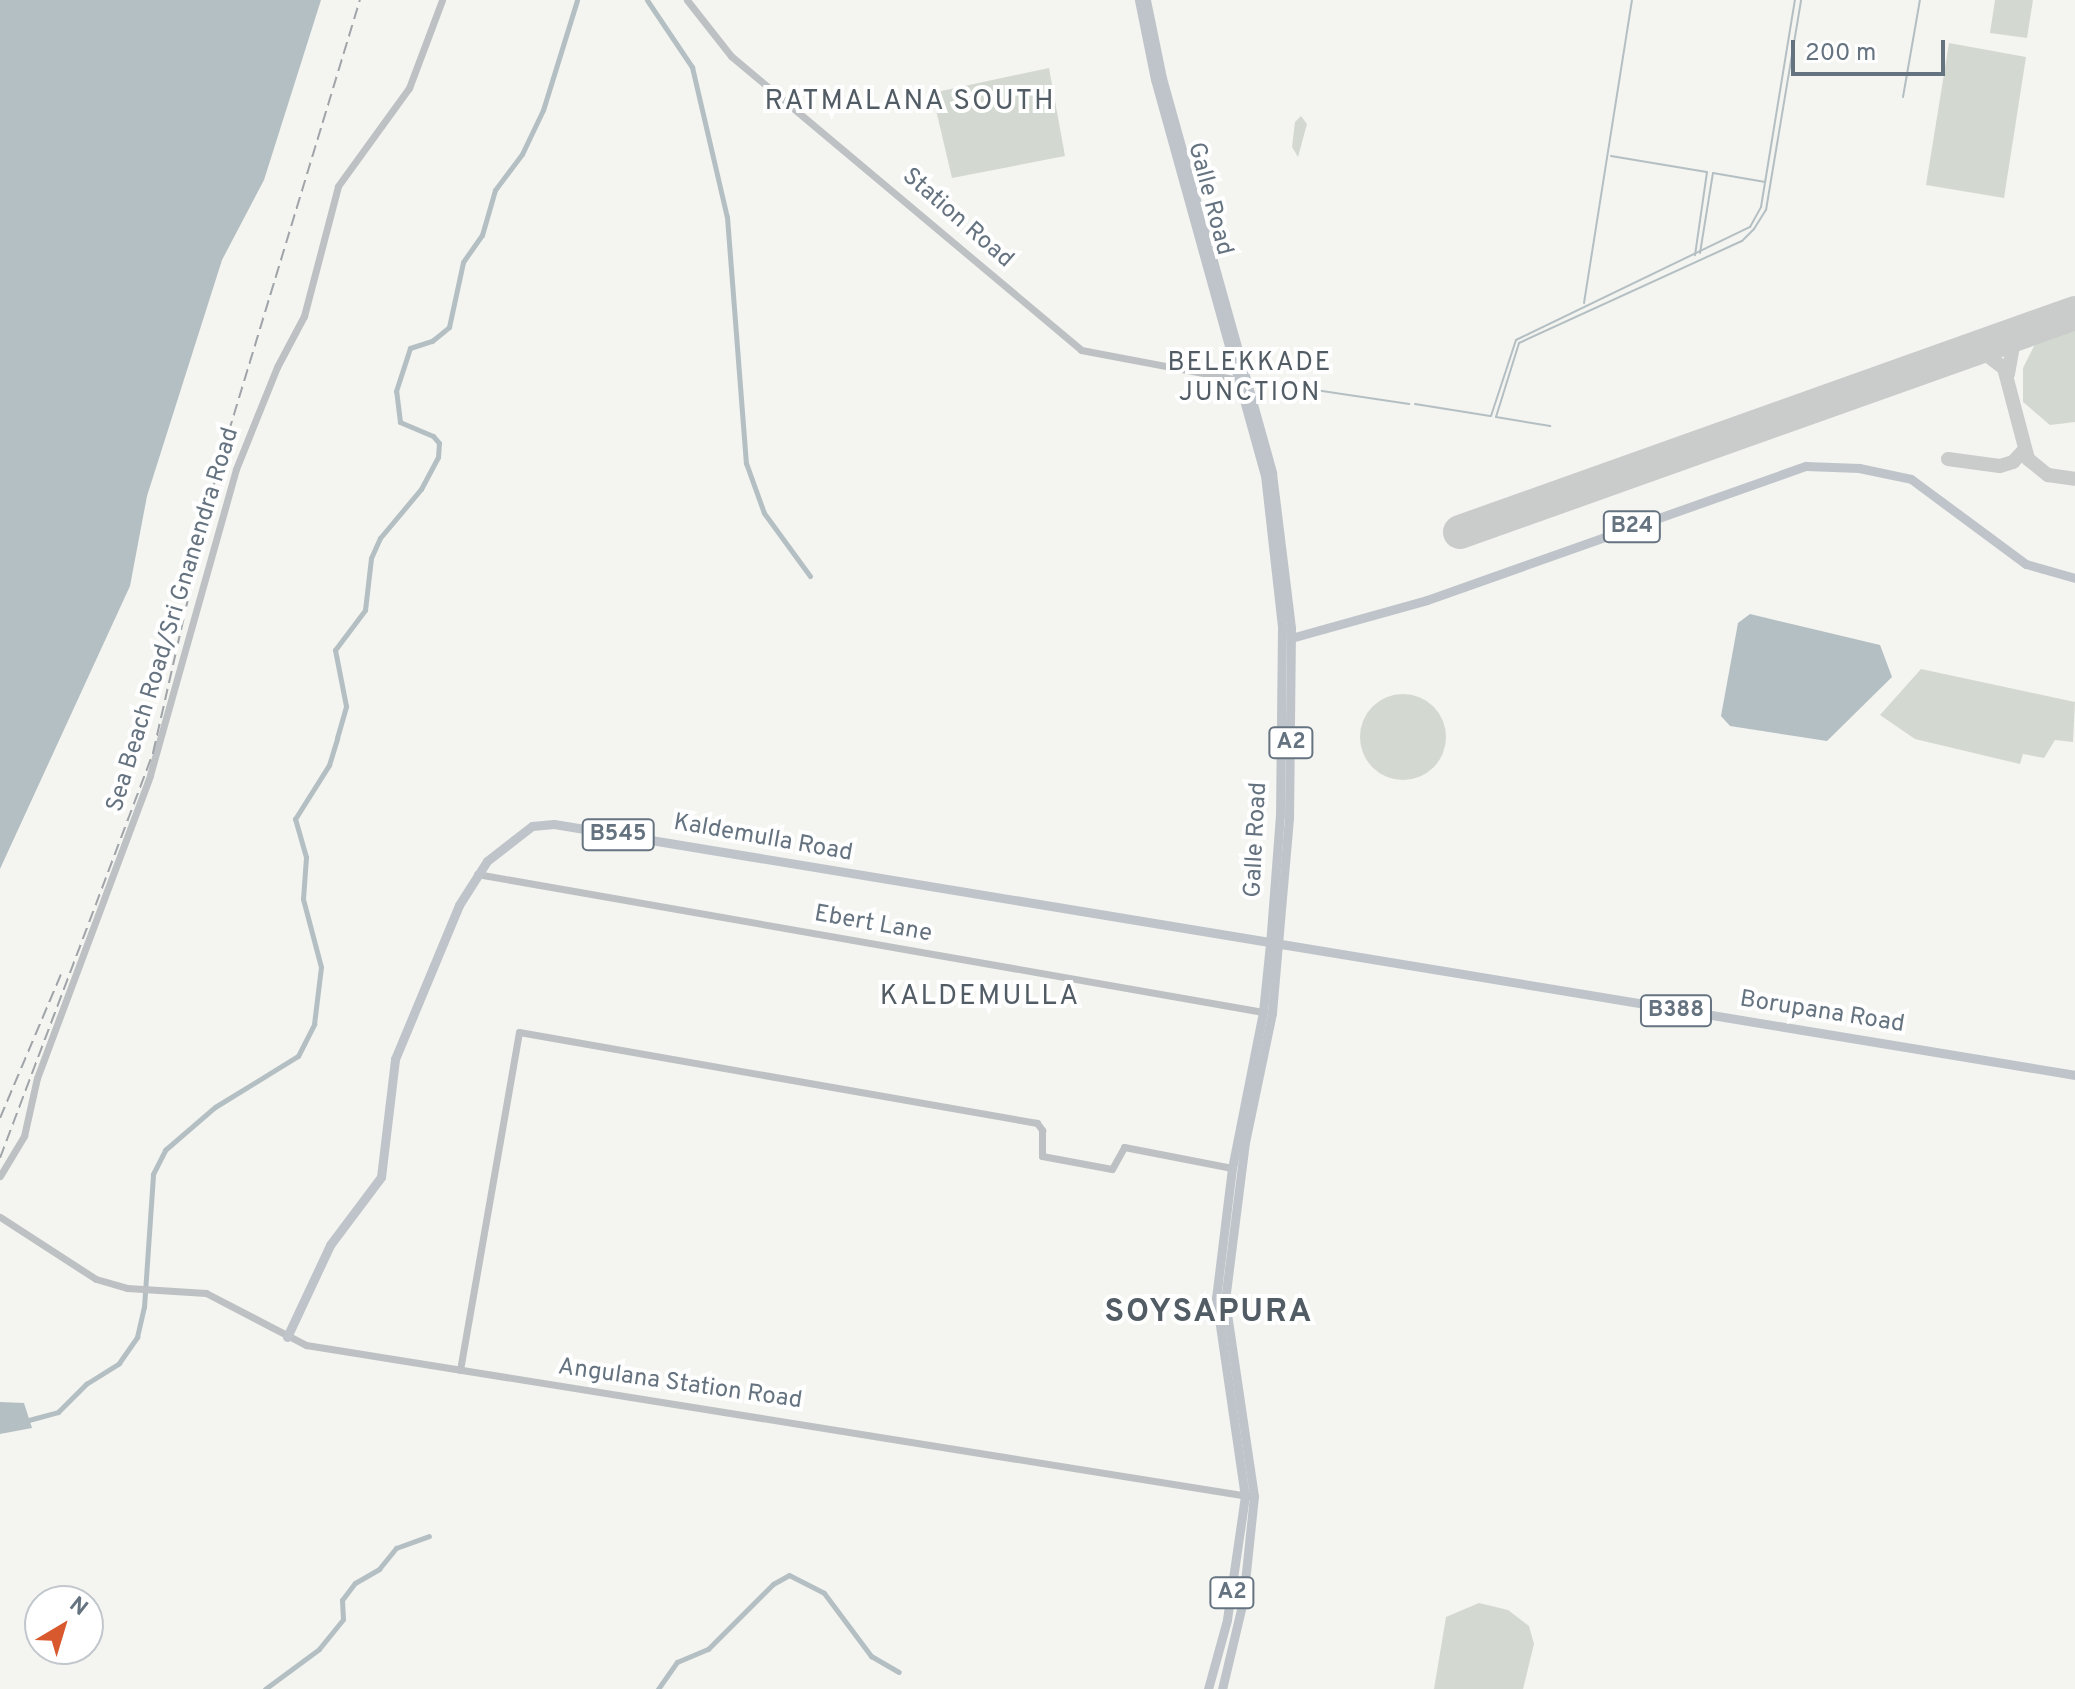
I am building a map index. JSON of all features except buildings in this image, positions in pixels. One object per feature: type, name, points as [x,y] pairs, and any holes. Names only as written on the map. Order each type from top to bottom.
[{"type":"main road","name":"Galle Road","points":[[1139,0],[1155,79],[1243,380]]},
{"type":"main road","name":"Galle Road","points":[[1146,0],[1162,78],[1243,380],[1269,498],[1287,632],[1272,1013],[1245,1142],[1225,1300],[1249,1496],[1243,1601],[1222,1689]]},
{"type":"main road","name":"B24","points":[[1287,632],[1317,630],[1427,600],[1806,466],[1893,474],[1924,485],[2026,564],[2075,580]]},
{"type":"main road","name":"Kaldemulla Road","points":[[287,1337],[330,1245],[381,1177],[395,1059],[477,874],[532,826],[554,824],[1274,945]]},
{"type":"main road","name":"Galle Road","points":[[1208,1689],[1227,1620],[1249,1496],[1216,1298],[1232,1168],[1274,945]]},
{"type":"main road","name":"Borupana Road","points":[[1274,945],[2075,1075]]},
{"type":"street","name":"Sea Beach Road/Sri Gnanendra Road","points":[[0,1176],[24,1136],[37,1078],[150,775],[233,480],[277,367],[307,307],[338,186],[409,88],[442,0]]},
{"type":"street","name":"Station Road","points":[[687,0],[731,56],[1081,350],[1243,380]]},
{"type":"street","name":"Ebert Lane","points":[[477,874],[1263,1012]]},
{"type":"street","points":[[460,1370],[519,1032],[1037,1123],[1042,1130],[1042,1156],[1112,1169],[1124,1147],[1232,1168]]},
{"type":"street","name":"Angulana Station Road","points":[[0,1217],[96,1279],[134,1288],[206,1293],[306,1345],[1249,1496]]},
{"type":"shaded area","points":[[0,0],[321,0],[264,180],[222,260],[147,496],[130,586],[0,869]]},
{"type":"shaded area","points":[[1995,0],[2033,0],[2027,38],[1990,33]]},
{"type":"shaded area","points":[[1949,43],[2026,57],[2004,198],[1926,185]]},
{"type":"shaded area","points":[[1049,68],[1065,156],[952,178],[932,93]]},
{"type":"shaded area","points":[[1301,116],[1307,124],[1298,157],[1292,147],[1295,122]]},
{"type":"shaded area","points":[[2075,330],[2075,422],[2050,425],[2023,402],[2023,368],[2035,344]]},
{"type":"shaded area","points":[[1750,614],[1880,645],[1892,677],[1827,741],[1730,726],[1721,716],[1738,623]]},
{"type":"shaded area","points":[[1921,669],[2075,702],[2073,742],[2055,740],[2044,758],[2023,754],[2020,764],[1915,739],[1880,715]]},
{"type":"shaded area","points":[[1403,694],[1420,697],[1434,706],[1443,720],[1446,737],[1443,754],[1434,768],[1420,777],[1403,780],[1386,777],[1372,768],[1363,754],[1360,737],[1363,720],[1372,706],[1386,697]]},
{"type":"shaded area","points":[[0,1402],[24,1403],[32,1428],[0,1434]]},
{"type":"shaded area","points":[[1479,1603],[1508,1610],[1529,1626],[1534,1644],[1523,1689],[1434,1689],[1446,1617]]},
{"type":"waterway","points":[[25,1421],[58,1412],[86,1384],[119,1363],[137,1337],[144,1307],[153,1174],[165,1150],[215,1107],[298,1056],[314,1024],[321,967],[303,899],[306,857],[295,819],[329,765],[337,738],[346,706],[335,650],[365,610],[371,558],[380,538],[421,489],[438,457],[439,443],[433,436],[400,422],[396,391],[410,348],[432,341],[449,327],[463,262],[482,235],[495,190],[522,154],[543,110],[577,0]]},
{"type":"waterway","points":[[647,0],[692,67],[727,217],[746,463],[764,513],[810,576]]},
{"type":"waterway","points":[[1584,303],[1632,0]]},
{"type":"waterway","points":[[1491,416],[1516,340],[1750,227],[1761,207],[1795,0]]},
{"type":"waterway","points":[[1496,417],[1519,343],[1742,241],[1754,229],[1766,210],[1801,0]]},
{"type":"waterway","points":[[1903,97],[1920,0]]},
{"type":"waterway","points":[[1611,156],[1707,172],[1695,255]]},
{"type":"waterway","points":[[1700,253],[1713,173],[1765,182]]},
{"type":"waterway","points":[[1249,380],[1409,404]]},
{"type":"waterway","points":[[1415,404],[1490,416]]},
{"type":"waterway","points":[[1496,417],[1550,426]]},
{"type":"waterway","points":[[265,1689],[319,1649],[343,1619],[342,1600],[355,1583],[379,1569],[396,1548],[429,1536]]},
{"type":"waterway","points":[[658,1689],[677,1662],[708,1649],[773,1584],[789,1575],[824,1593],[871,1656],[899,1672]]},
{"type":"taxiway","points":[[2008,374],[2013,346],[2034,328]]},
{"type":"taxiway","points":[[1961,354],[1984,353],[2004,368],[2028,459],[2048,475],[2075,479]]},
{"type":"taxiway","points":[[1948,459],[2000,466],[2013,462],[2024,450]]},
{"type":"runway","points":[[1460,532],[2075,313]]},
{"type":"railway","points":[[0,1158],[153,753],[218,467],[360,0]]},
{"type":"railway","points":[[0,1118],[61,974]]},
{"type":"district","name":"RATMALANA SOUTH","points":[[910,102]]},
{"type":"district","name":"BELEKKADE JUNCTION","points":[[1250,379]]},
{"type":"district","name":"KALDEMULLA","points":[[980,997]]},
{"type":"district","name":"SOYSAPURA","points":[[1209,1313]]}]
